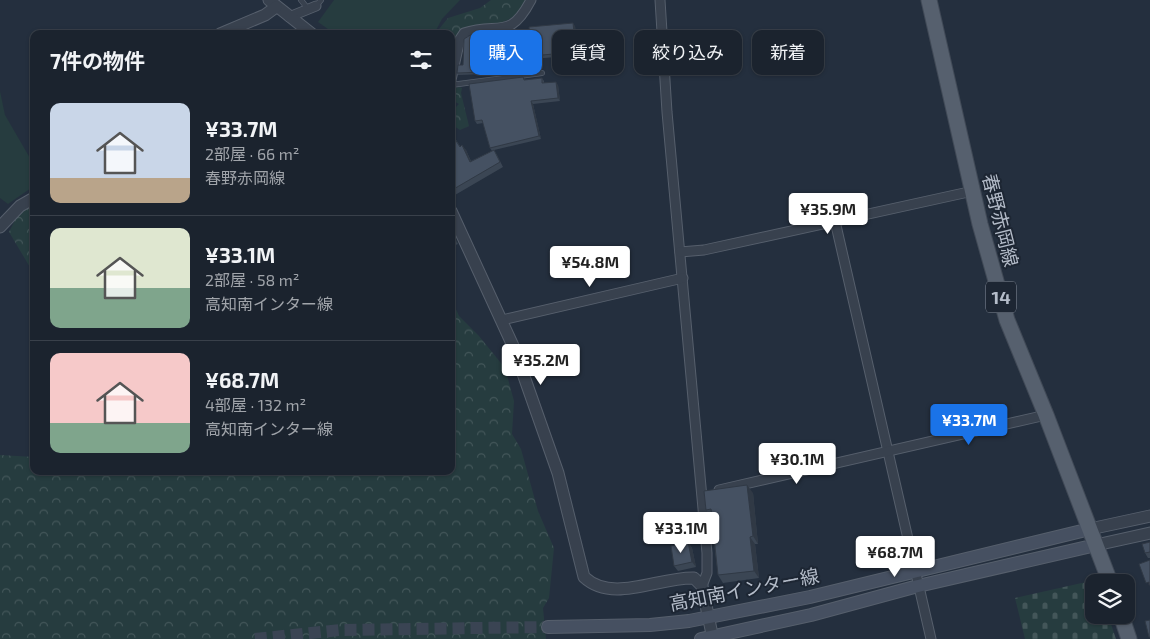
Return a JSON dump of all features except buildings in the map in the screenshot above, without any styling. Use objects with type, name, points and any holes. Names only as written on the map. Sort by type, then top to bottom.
[{"type":"main road","name":"春野赤岡線","points":[[930,0],[973,191],[1007,320],[1107,574]]},
{"type":"main road","name":"高知南インター線","points":[[548,626],[650,625],[708,618],[810,597],[1090,529]]},
{"type":"main road","name":"高知南インター線","points":[[709,638],[812,615],[918,586],[1096,545]]},
{"type":"main road","points":[[1124,624],[1129,639]]},
{"type":"street","points":[[455,62],[460,39],[464,33],[505,28],[513,25],[531,0]]},
{"type":"street","points":[[660,0],[666,112],[683,278],[707,553],[707,573],[702,586],[708,618],[709,638]]},
{"type":"street","points":[[229,30],[265,15],[273,4],[307,30]]},
{"type":"street","points":[[289,17],[315,5]]},
{"type":"street","points":[[680,252],[704,250],[973,191]]},
{"type":"street","points":[[0,227],[15,210],[30,201]]},
{"type":"street","points":[[455,220],[502,320],[558,473],[584,577],[603,589],[620,589],[680,578],[694,578],[702,586]]},
{"type":"street","points":[[835,221],[931,639]]},
{"type":"street","points":[[502,320],[683,278]]},
{"type":"street","points":[[701,493],[887,453],[1046,415]]},
{"type":"street","points":[[1090,529],[1150,516]]},
{"type":"street","points":[[1096,545],[1150,533]]},
{"type":"lane","points":[[301,0],[315,5]]},
{"type":"lane","points":[[455,84],[527,75]]},
{"type":"green space","points":[[334,0],[460,0],[442,19],[436,30],[329,30],[318,22]]},
{"type":"green space","points":[[491,0],[527,0],[522,9],[508,20],[492,25],[464,28],[455,40],[455,30],[438,30],[448,18],[480,8]]},
{"type":"green space","points":[[455,88],[462,88],[461,93],[469,126],[460,130],[455,127],[455,108],[459,104],[455,102],[457,95],[455,95]]},
{"type":"green space","points":[[0,91],[5,115],[30,158],[30,189],[8,204],[0,198]]},
{"type":"green space","points":[[30,207],[30,267],[9,232],[18,214]]},
{"type":"green space","points":[[455,307],[459,316],[479,336],[505,368],[514,401],[512,434],[521,449],[538,511],[554,548],[549,598],[543,608],[546,639],[0,639],[0,455],[30,457],[30,475],[455,475]]},
{"type":"green space","points":[[1085,582],[1085,624],[1111,624],[1116,639],[1025,639],[1015,598]]},
{"type":"tunnel","points":[[255,639],[340,630],[548,627]]}]
